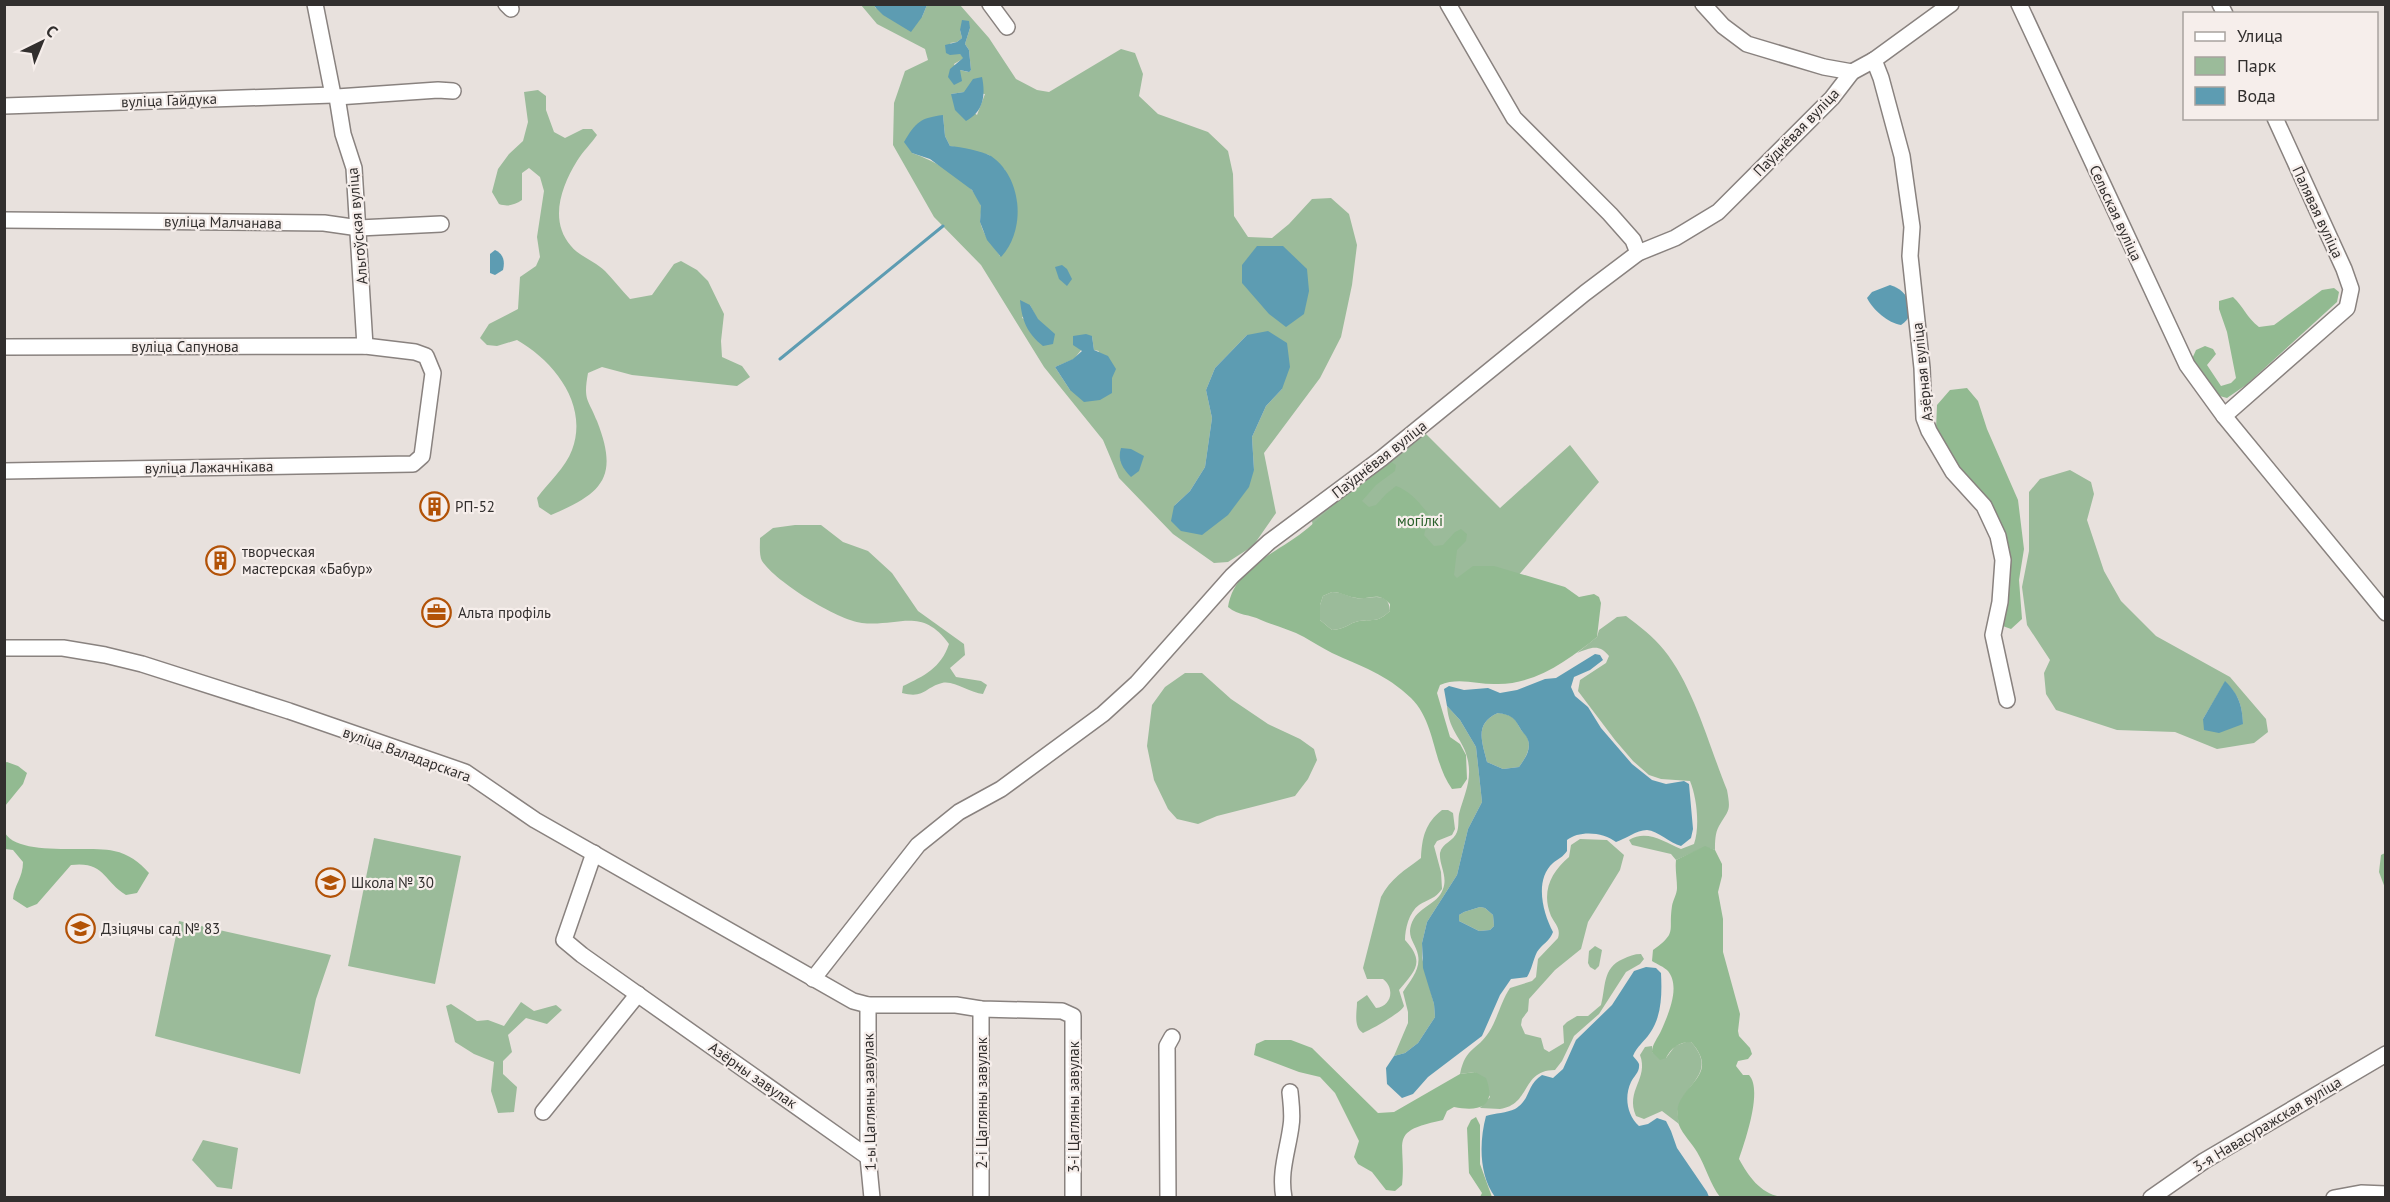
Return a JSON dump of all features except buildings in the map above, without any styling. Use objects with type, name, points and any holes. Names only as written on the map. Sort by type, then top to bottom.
[{"type":"street","name":"Альгоўская вуліца","points":[[315,4],[343,134],[354,168],[365,346]]},
{"type":"street","points":[[990,4],[1007,27]]},
{"type":"street","points":[[1448,4],[1514,118],[1610,214],[1633,240],[1638,253]]},
{"type":"street","points":[[1703,4],[1723,26],[1747,44],[1824,67],[1852,72]]},
{"type":"street","name":"Паўднёвая вуліца","points":[[813,979],[918,845],[959,812],[1001,789],[1103,714],[1137,682],[1232,576],[1269,542],[1382,459],[1585,293],[1638,253],[1675,238],[1718,212],[1832,98],[1852,72],[1874,60],[1951,4]]},
{"type":"street","name":"Сельская вуліца","points":[[2019,4],[2187,365],[2224,416],[2385,613]]},
{"type":"street","name":"Азёрная вуліца","points":[[1874,60],[1902,156],[1912,227],[1910,256],[1922,368],[1924,418],[1953,472],[1984,506],[1998,536],[2002,552],[2000,602],[1993,635],[2007,700]]},
{"type":"street","name":"вуліца Гайдука","points":[[4,106],[453,91]]},
{"type":"street","name":"Палявая вуліца","points":[[2224,416],[2347,308],[2351,289],[2276,120]]},
{"type":"street","name":"вуліца Малчанава","points":[[4,220],[324,223],[359,228],[441,224]]},
{"type":"street","name":"вуліца Сапунова","points":[[4,347],[365,346],[415,352],[426,356],[433,372],[422,456],[413,464]]},
{"type":"street","name":"вуліца Лажачнікава","points":[[4,471],[413,464]]},
{"type":"street","name":"вуліца Валадарскага","points":[[4,648],[63,648],[142,664],[289,711],[465,772],[535,820],[813,979],[853,1001],[868,1005]]},
{"type":"street","name":"Азёрны завулак","points":[[594,853],[564,940],[868,1157]]},
{"type":"street","points":[[543,1112],[638,994]]},
{"type":"street","points":[[868,1005],[956,1005],[981,1009]]},
{"type":"street","name":"1-ы Цагляны завулак","points":[[868,1005],[868,1157],[872,1197]]},
{"type":"street","name":"3-і Цагляны завулак","points":[[981,1009],[1062,1011],[1072,1016],[1073,1197]]},
{"type":"street","name":"2-і Цагляны завулак","points":[[981,1009],[981,1197]]},
{"type":"street","points":[[1168,1197],[1167,1046],[1172,1037]]},
{"type":"street","name":"3-я Навасуражская вуліца","points":[[2151,1197],[2204,1161],[2385,1054]]},
{"type":"street","points":[[1284,1197],[1281,1186],[1283,1162],[1292,1124],[1290,1092]]},
{"type":"street","points":[[2334,1197],[2361,1193],[2385,1194]]},
{"type":"green space","points":[[861,5],[875,5],[875,8],[922,17],[927,5],[960,5],[989,38],[1016,79],[1037,90],[1049,92],[1121,49],[1135,53],[1143,74],[1139,96],[1158,114],[1208,132],[1228,151],[1233,174],[1234,216],[1248,237],[1272,238],[1289,224],[1312,199],[1331,198],[1349,214],[1357,245],[1352,285],[1341,337],[1320,378],[1264,453],[1276,513],[1253,546],[1228,562],[1214,563],[1173,534],[1119,478],[1103,440],[1044,367],[981,265],[934,217],[893,145],[894,103],[905,71],[928,60],[925,49],[877,24]],"holes":[[[970,28],[965,44],[969,50],[971,70],[968,72],[960,70],[959,74],[954,64],[964,58],[950,43],[962,38],[960,30]],[[964,92],[985,94],[977,115],[951,94]],[[943,115],[945,136],[950,146],[989,155],[1005,170],[1000,256],[983,230],[980,220],[981,206],[971,189],[952,173],[912,153]],[[1030,305],[1037,319],[1046,327],[1022,318]],[[1247,335],[1282,389],[1266,406],[1252,437],[1254,470],[1174,506],[1190,491],[1205,467],[1212,418],[1206,390],[1215,368]],[[1092,336],[1094,350],[1099,351],[1070,390],[1055,367],[1074,359]]]},
{"type":"green space","points":[[538,90],[546,96],[546,110],[554,132],[565,138],[583,129],[592,129],[597,135],[577,161],[562,193],[560,226],[571,246],[605,271],[630,299],[652,295],[674,264],[681,261],[697,270],[708,281],[724,314],[722,357],[742,366],[750,377],[737,386],[632,375],[602,367],[588,373],[586,394],[603,440],[606,470],[602,481],[583,499],[551,515],[539,507],[537,498],[561,469],[572,450],[576,433],[576,417],[572,401],[555,372],[531,349],[517,340],[497,346],[487,345],[480,338],[489,324],[518,309],[520,277],[536,266],[540,257],[537,237],[544,191],[540,177],[529,168],[522,173],[522,200],[514,204],[499,204],[492,192],[498,169],[523,141],[528,122],[524,92]]},
{"type":"green space","points":[[2334,288],[2339,292],[2337,302],[2246,385],[2227,398],[2212,394],[2192,359],[2196,350],[2205,346],[2213,349],[2216,354],[2207,365],[2221,386],[2231,383],[2236,378],[2219,301],[2233,297],[2259,327],[2274,325],[2322,290]]},
{"type":"green space","points":[[1967,388],[1978,401],[1987,429],[2018,500],[2024,549],[2019,580],[2022,619],[2011,629],[2000,625],[2005,547],[1936,429],[1937,405],[1950,390]]},
{"type":"green space","name":"могілкі","points":[[1425,433],[1500,508],[1570,445],[1599,482],[1504,592],[1316,546],[1312,521]]},
{"type":"green space","points":[[1388,460],[1396,465],[1395,471],[1376,485],[1362,501],[1369,507],[1376,505],[1396,486],[1410,494],[1429,515],[1424,535],[1434,546],[1443,545],[1461,529],[1467,534],[1466,541],[1457,550],[1454,575],[1457,578],[1473,566],[1494,566],[1565,587],[1579,597],[1594,594],[1599,597],[1601,603],[1597,637],[1550,670],[1523,681],[1487,684],[1453,681],[1440,685],[1437,693],[1450,737],[1460,744],[1466,755],[1467,779],[1461,788],[1452,789],[1441,766],[1425,719],[1419,708],[1402,690],[1373,672],[1299,635],[1228,607],[1239,580],[1249,570],[1308,528],[1377,465]],"holes":[[[1335,592],[1357,598],[1382,598],[1390,604],[1390,611],[1378,619],[1359,621],[1332,630],[1320,620],[1320,605],[1323,596]]]},
{"type":"green space","points":[[2070,470],[2091,482],[2094,494],[2087,520],[2104,571],[2121,601],[2156,636],[2230,677],[2266,719],[2268,732],[2254,743],[2217,749],[2175,732],[2117,730],[2056,710],[2046,694],[2044,673],[2050,660],[2027,625],[2022,587],[2029,551],[2029,492],[2040,479]],"holes":[[[2225,682],[2234,691],[2239,701],[2243,724],[2203,719]]]},
{"type":"green space","points":[[821,525],[843,542],[868,551],[892,573],[918,611],[964,644],[965,655],[950,668],[956,677],[981,681],[987,685],[983,694],[947,683],[936,685],[916,695],[902,693],[903,686],[925,675],[936,665],[949,644],[939,632],[919,622],[862,623],[838,615],[808,599],[780,579],[762,561],[760,538],[773,528]]},
{"type":"green space","points":[[1332,592],[1356,598],[1382,598],[1389,604],[1390,611],[1378,619],[1359,621],[1332,630],[1320,620],[1320,605],[1323,596]]},
{"type":"green space","points":[[1626,616],[1651,636],[1675,665],[1700,717],[1727,790],[1729,803],[1727,813],[1717,832],[1715,850],[1705,847],[1676,860],[1671,854],[1632,845],[1629,840],[1649,836],[1681,849],[1694,844],[1697,821],[1696,804],[1690,781],[1661,779],[1649,775],[1615,740],[1578,691],[1580,680],[1606,663],[1609,656],[1598,648],[1590,648],[1577,653],[1597,637],[1599,630],[1617,617]]},
{"type":"green space","points":[[1185,673],[1202,673],[1231,699],[1268,724],[1300,739],[1314,749],[1317,760],[1308,779],[1295,796],[1217,816],[1198,824],[1177,819],[1168,809],[1154,780],[1147,746],[1152,705],[1165,687]]},
{"type":"green space","points":[[1447,706],[1460,720],[1476,747],[1482,802],[1468,829],[1457,875],[1427,922],[1422,943],[1422,958],[1434,1004],[1435,1017],[1418,1043],[1405,1053],[1394,1056],[1408,1023],[1403,992],[1414,975],[1419,960],[1410,934],[1411,925],[1418,914],[1440,895],[1443,889],[1440,853],[1457,832],[1459,814],[1468,782],[1469,768],[1466,753],[1453,729]]},
{"type":"green space","points":[[1498,713],[1509,715],[1514,719],[1528,739],[1528,752],[1519,767],[1503,769],[1487,762],[1482,740],[1483,728],[1490,717]]},
{"type":"green space","points":[[7,762],[27,773],[23,784],[5,806],[4,763]]},
{"type":"green space","points":[[1442,810],[1453,813],[1455,829],[1452,835],[1437,841],[1434,846],[1441,872],[1442,889],[1416,908],[1407,926],[1405,940],[1415,954],[1416,966],[1399,990],[1404,1006],[1392,1017],[1363,1033],[1357,1023],[1357,1002],[1367,995],[1376,1008],[1386,1004],[1390,996],[1387,983],[1383,979],[1367,979],[1363,968],[1381,897],[1393,880],[1421,858],[1422,844],[1428,826]]},
{"type":"green space","points":[[5,833],[24,845],[39,848],[103,849],[119,852],[133,859],[149,873],[137,893],[126,895],[97,869],[91,866],[71,865],[37,904],[27,908],[13,899],[22,873],[23,862],[13,850],[5,849]]},
{"type":"green space","points":[[374,838],[461,856],[435,984],[348,966]]},
{"type":"green space","points":[[1580,839],[1607,840],[1624,855],[1620,870],[1588,922],[1581,949],[1555,970],[1529,999],[1528,1011],[1521,1025],[1525,1034],[1541,1038],[1544,1049],[1549,1052],[1564,1043],[1563,1026],[1577,1016],[1588,1016],[1601,1005],[1611,967],[1634,955],[1641,954],[1644,959],[1626,972],[1599,1014],[1574,1036],[1555,1070],[1536,1076],[1517,1101],[1510,1106],[1500,1109],[1480,1108],[1490,1097],[1475,1072],[1460,1074],[1462,1065],[1469,1053],[1489,1032],[1510,988],[1532,981],[1536,977],[1538,959],[1558,938],[1558,929],[1548,907],[1548,891],[1557,869],[1569,857],[1571,845]]},
{"type":"green space","points":[[1705,846],[1715,850],[1722,864],[1718,892],[1723,919],[1723,952],[1740,1014],[1739,1036],[1750,1048],[1752,1054],[1748,1059],[1738,1061],[1736,1066],[1743,1075],[1749,1075],[1753,1082],[1754,1092],[1752,1116],[1739,1159],[1761,1188],[1781,1197],[1720,1197],[1678,1121],[1678,1106],[1701,1070],[1702,1062],[1699,1053],[1691,1042],[1676,1046],[1666,1058],[1660,1060],[1652,1052],[1667,1017],[1673,993],[1672,978],[1668,971],[1652,961],[1653,950],[1666,939],[1670,931],[1672,906],[1677,890],[1676,860]]},
{"type":"green space","points":[[2385,853],[2385,888],[2379,872],[2381,855]]},
{"type":"green space","points":[[1480,907],[1493,915],[1494,926],[1490,930],[1479,931],[1459,921],[1459,915]]},
{"type":"green space","points":[[179,921],[331,955],[316,999],[300,1074],[155,1036]]},
{"type":"green space","points":[[1595,946],[1602,950],[1599,966],[1595,970],[1588,963],[1589,951]]},
{"type":"green space","points":[[521,1002],[534,1011],[556,1005],[562,1010],[547,1024],[526,1018],[508,1035],[512,1052],[503,1061],[503,1074],[517,1087],[514,1112],[498,1113],[491,1091],[494,1062],[474,1054],[455,1042],[446,1006],[451,1004],[477,1021],[488,1020],[504,1026]]},
{"type":"green space","points":[[1265,1040],[1291,1040],[1312,1048],[1378,1113],[1394,1112],[1460,1074],[1475,1072],[1486,1078],[1489,1095],[1487,1101],[1478,1108],[1454,1107],[1447,1111],[1443,1120],[1425,1124],[1406,1134],[1402,1148],[1402,1185],[1395,1191],[1386,1190],[1372,1172],[1358,1164],[1354,1157],[1359,1141],[1335,1093],[1320,1077],[1299,1072],[1254,1055],[1256,1044]]},
{"type":"green space","points":[[1691,1042],[1698,1052],[1701,1068],[1699,1075],[1679,1105],[1679,1124],[1662,1111],[1644,1119],[1636,1116],[1633,1099],[1642,1071],[1640,1055],[1645,1047],[1652,1046],[1652,1052],[1666,1058],[1675,1046]]},
{"type":"green space","points":[[1476,1117],[1480,1125],[1480,1164],[1492,1197],[1480,1197],[1482,1193],[1469,1173],[1467,1128],[1471,1120]]},
{"type":"green space","points":[[203,1140],[238,1148],[232,1189],[217,1187],[192,1160]]},
{"type":"water","points":[[875,4],[927,5],[922,17],[911,32],[883,15]]},
{"type":"water","points":[[962,20],[969,21],[970,28],[965,44],[969,50],[971,70],[969,72],[960,70],[962,81],[954,85],[948,77],[950,69],[963,58],[960,54],[946,53],[945,45],[962,38],[960,30]]},
{"type":"water","points":[[982,77],[984,91],[982,103],[976,113],[966,121],[955,110],[951,94],[964,92],[973,79]]},
{"type":"water","points":[[943,115],[945,136],[950,146],[991,156],[1010,177],[1015,191],[1017,219],[1009,246],[1001,257],[987,240],[980,222],[981,206],[972,190],[930,159],[912,153],[904,142],[919,122]]},
{"type":"water","points":[[1257,246],[1283,246],[1307,269],[1309,291],[1304,314],[1286,327],[1269,314],[1242,283],[1242,265]]},
{"type":"water","points":[[495,250],[502,256],[504,264],[503,270],[495,275],[490,273],[490,254]]},
{"type":"water","points":[[1062,265],[1072,279],[1067,286],[1059,279],[1055,267]]},
{"type":"water","points":[[1890,285],[1902,292],[1909,303],[1910,315],[1901,325],[1881,315],[1867,298],[1872,292]]},
{"type":"water","points":[[1020,300],[1030,305],[1038,319],[1055,334],[1053,344],[1043,346],[1029,331],[1022,314]]},
{"type":"water","points":[[1268,331],[1287,343],[1290,367],[1282,389],[1266,406],[1252,437],[1254,470],[1249,487],[1228,515],[1202,535],[1181,531],[1171,521],[1174,506],[1190,491],[1205,467],[1212,418],[1206,390],[1215,368],[1247,335]]},
{"type":"water","points":[[1086,334],[1092,336],[1094,350],[1108,356],[1116,369],[1112,378],[1112,393],[1100,400],[1084,402],[1070,390],[1055,367],[1073,359],[1082,351],[1073,345],[1073,336]]},
{"type":"water","points":[[1121,448],[1131,449],[1144,456],[1139,471],[1131,477],[1122,464]]},
{"type":"water","points":[[1595,654],[1600,655],[1603,660],[1590,670],[1574,677],[1571,687],[1575,696],[1588,707],[1601,728],[1632,764],[1652,780],[1666,784],[1684,781],[1689,784],[1693,829],[1691,838],[1681,846],[1647,830],[1639,831],[1616,842],[1598,834],[1578,835],[1567,840],[1567,851],[1547,870],[1542,887],[1546,916],[1553,932],[1537,952],[1527,977],[1511,979],[1500,995],[1482,1036],[1428,1077],[1413,1094],[1402,1098],[1387,1084],[1386,1068],[1394,1056],[1405,1053],[1418,1043],[1435,1017],[1434,1004],[1423,968],[1422,943],[1427,922],[1457,875],[1468,829],[1482,802],[1476,747],[1460,720],[1447,706],[1444,689],[1449,686],[1464,690],[1488,688],[1500,693],[1517,690],[1545,679],[1556,678]],"holes":[[[1498,713],[1514,719],[1528,740],[1528,752],[1519,767],[1503,769],[1487,762],[1482,740],[1483,728],[1485,722]],[[1480,907],[1493,915],[1494,926],[1490,930],[1479,931],[1459,921],[1459,915]]]},
{"type":"water","points":[[2225,681],[2239,701],[2243,724],[2219,733],[2204,730],[2203,719]]},
{"type":"water","points":[[1646,967],[1656,968],[1661,973],[1660,1004],[1654,1026],[1633,1056],[1639,1063],[1639,1067],[1629,1088],[1627,1100],[1629,1111],[1639,1126],[1648,1124],[1657,1118],[1666,1121],[1677,1148],[1709,1197],[1495,1197],[1483,1169],[1482,1137],[1486,1116],[1515,1109],[1524,1101],[1537,1079],[1542,1075],[1553,1078],[1563,1069],[1576,1040],[1612,1005],[1634,971]]},
{"type":"waterway","points":[[780,359],[943,226]]},
{"type":"place","name":"РП-52","points":[[434,506]]},
{"type":"place","name":"творческая мастерская «Бабур»","points":[[221,560]]},
{"type":"place","name":"Альта профіль","points":[[437,612]]},
{"type":"place","name":"Школа № 30","points":[[330,882]]},
{"type":"place","name":"Дзіцячы сад № 83","points":[[80,928]]}]
